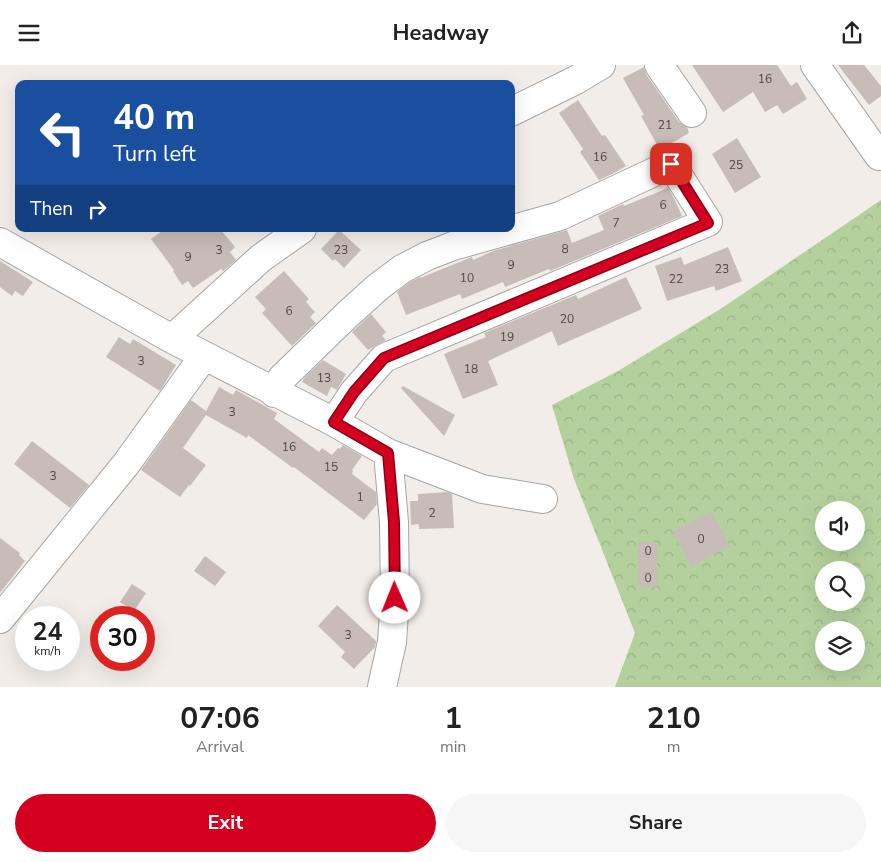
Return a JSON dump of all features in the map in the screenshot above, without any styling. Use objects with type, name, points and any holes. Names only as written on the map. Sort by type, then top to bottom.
[{"type":"street","points":[[515,110],[576,80],[601,65]]},
{"type":"street","points":[[659,65],[692,113]]},
{"type":"street","points":[[815,65],[879,156]]},
{"type":"street","points":[[334,422],[354,392],[384,358],[708,223],[671,164],[560,216],[515,229]]},
{"type":"street","points":[[172,339],[261,258],[298,232]]},
{"type":"street","points":[[274,393],[282,378],[378,287],[402,269],[453,246],[503,232]]},
{"type":"street","points":[[0,242],[172,339],[274,393],[334,422],[388,453],[482,489],[543,499]]},
{"type":"street","points":[[0,619],[126,464],[204,356]]},
{"type":"street","points":[[382,687],[392,642],[395,598],[394,522],[388,453]]},
{"type":"green space","points":[[881,200],[881,687],[615,687],[635,633],[574,479],[552,405],[618,371],[722,308]]},
{"type":"building","points":[[692,65],[777,65],[791,86],[797,82],[807,99],[783,114],[777,105],[765,112],[753,92],[723,112]]},
{"type":"building","points":[[838,65],[864,65],[881,86],[881,96],[869,105]]},
{"type":"building","points":[[644,67],[646,74],[679,122],[687,127],[689,133],[660,150],[641,116],[644,115],[623,78]]},
{"type":"building","points":[[578,100],[602,136],[605,135],[626,166],[599,180],[580,152],[583,149],[559,113]]},
{"type":"building","points":[[737,138],[761,177],[735,193],[712,154]]},
{"type":"building","points":[[668,188],[682,216],[550,271],[549,269],[505,287],[503,282],[462,299],[460,294],[406,315],[397,292],[420,277],[472,257],[473,260],[493,251],[567,230],[572,243],[604,230],[598,216],[623,204],[624,206]]},
{"type":"building","points":[[161,232],[222,232],[235,247],[230,252],[236,260],[223,271],[221,269],[193,288],[188,281],[182,285],[174,270],[151,239]]},
{"type":"building","points":[[337,232],[341,232],[361,250],[344,268],[335,259],[333,261],[321,249]]},
{"type":"building","points":[[728,247],[742,281],[716,291],[714,286],[667,301],[655,266],[681,257],[684,265]]},
{"type":"building","points":[[0,261],[33,282],[23,296],[15,291],[12,296],[0,287]]},
{"type":"building","points":[[284,271],[309,299],[306,302],[315,312],[310,317],[316,323],[292,346],[262,313],[266,309],[255,297]]},
{"type":"building","points":[[626,277],[642,309],[558,346],[552,331],[488,361],[498,385],[463,399],[444,354],[486,337],[484,333],[576,295],[578,299]]},
{"type":"building","points":[[371,314],[386,332],[382,336],[386,340],[368,350],[352,332]]},
{"type":"building","points":[[119,337],[130,344],[133,339],[176,365],[160,391],[106,357]]},
{"type":"building","points":[[323,360],[346,374],[337,390],[331,387],[327,396],[302,382]]},
{"type":"building","points":[[403,386],[455,415],[444,436],[401,388]]},
{"type":"building","points":[[219,387],[233,395],[236,390],[277,413],[274,419],[319,452],[322,448],[332,455],[343,445],[362,456],[352,470],[352,474],[376,492],[377,504],[364,520],[248,435],[247,438],[206,415],[183,448],[206,465],[180,497],[141,470],[191,400],[206,411]]},
{"type":"building","points":[[32,441],[89,485],[70,508],[14,464]]},
{"type":"building","points":[[447,492],[452,494],[454,528],[419,529],[419,524],[411,525],[410,501],[418,501],[418,494]]},
{"type":"building","points":[[711,511],[730,546],[691,566],[672,532]]},
{"type":"building","points":[[0,538],[20,553],[19,555],[25,561],[0,593]]},
{"type":"building","points":[[638,542],[657,542],[657,587],[639,587]]},
{"type":"building","points":[[205,556],[226,572],[215,586],[194,571]]},
{"type":"building","points":[[132,584],[146,593],[137,606],[126,606],[120,602]]},
{"type":"building","points":[[337,605],[376,641],[375,647],[354,669],[341,657],[345,652],[318,626]]},
{"type":"route","points":[[395,598],[394,522],[388,453],[334,422],[354,392],[384,358],[708,223],[671,164]]}]
